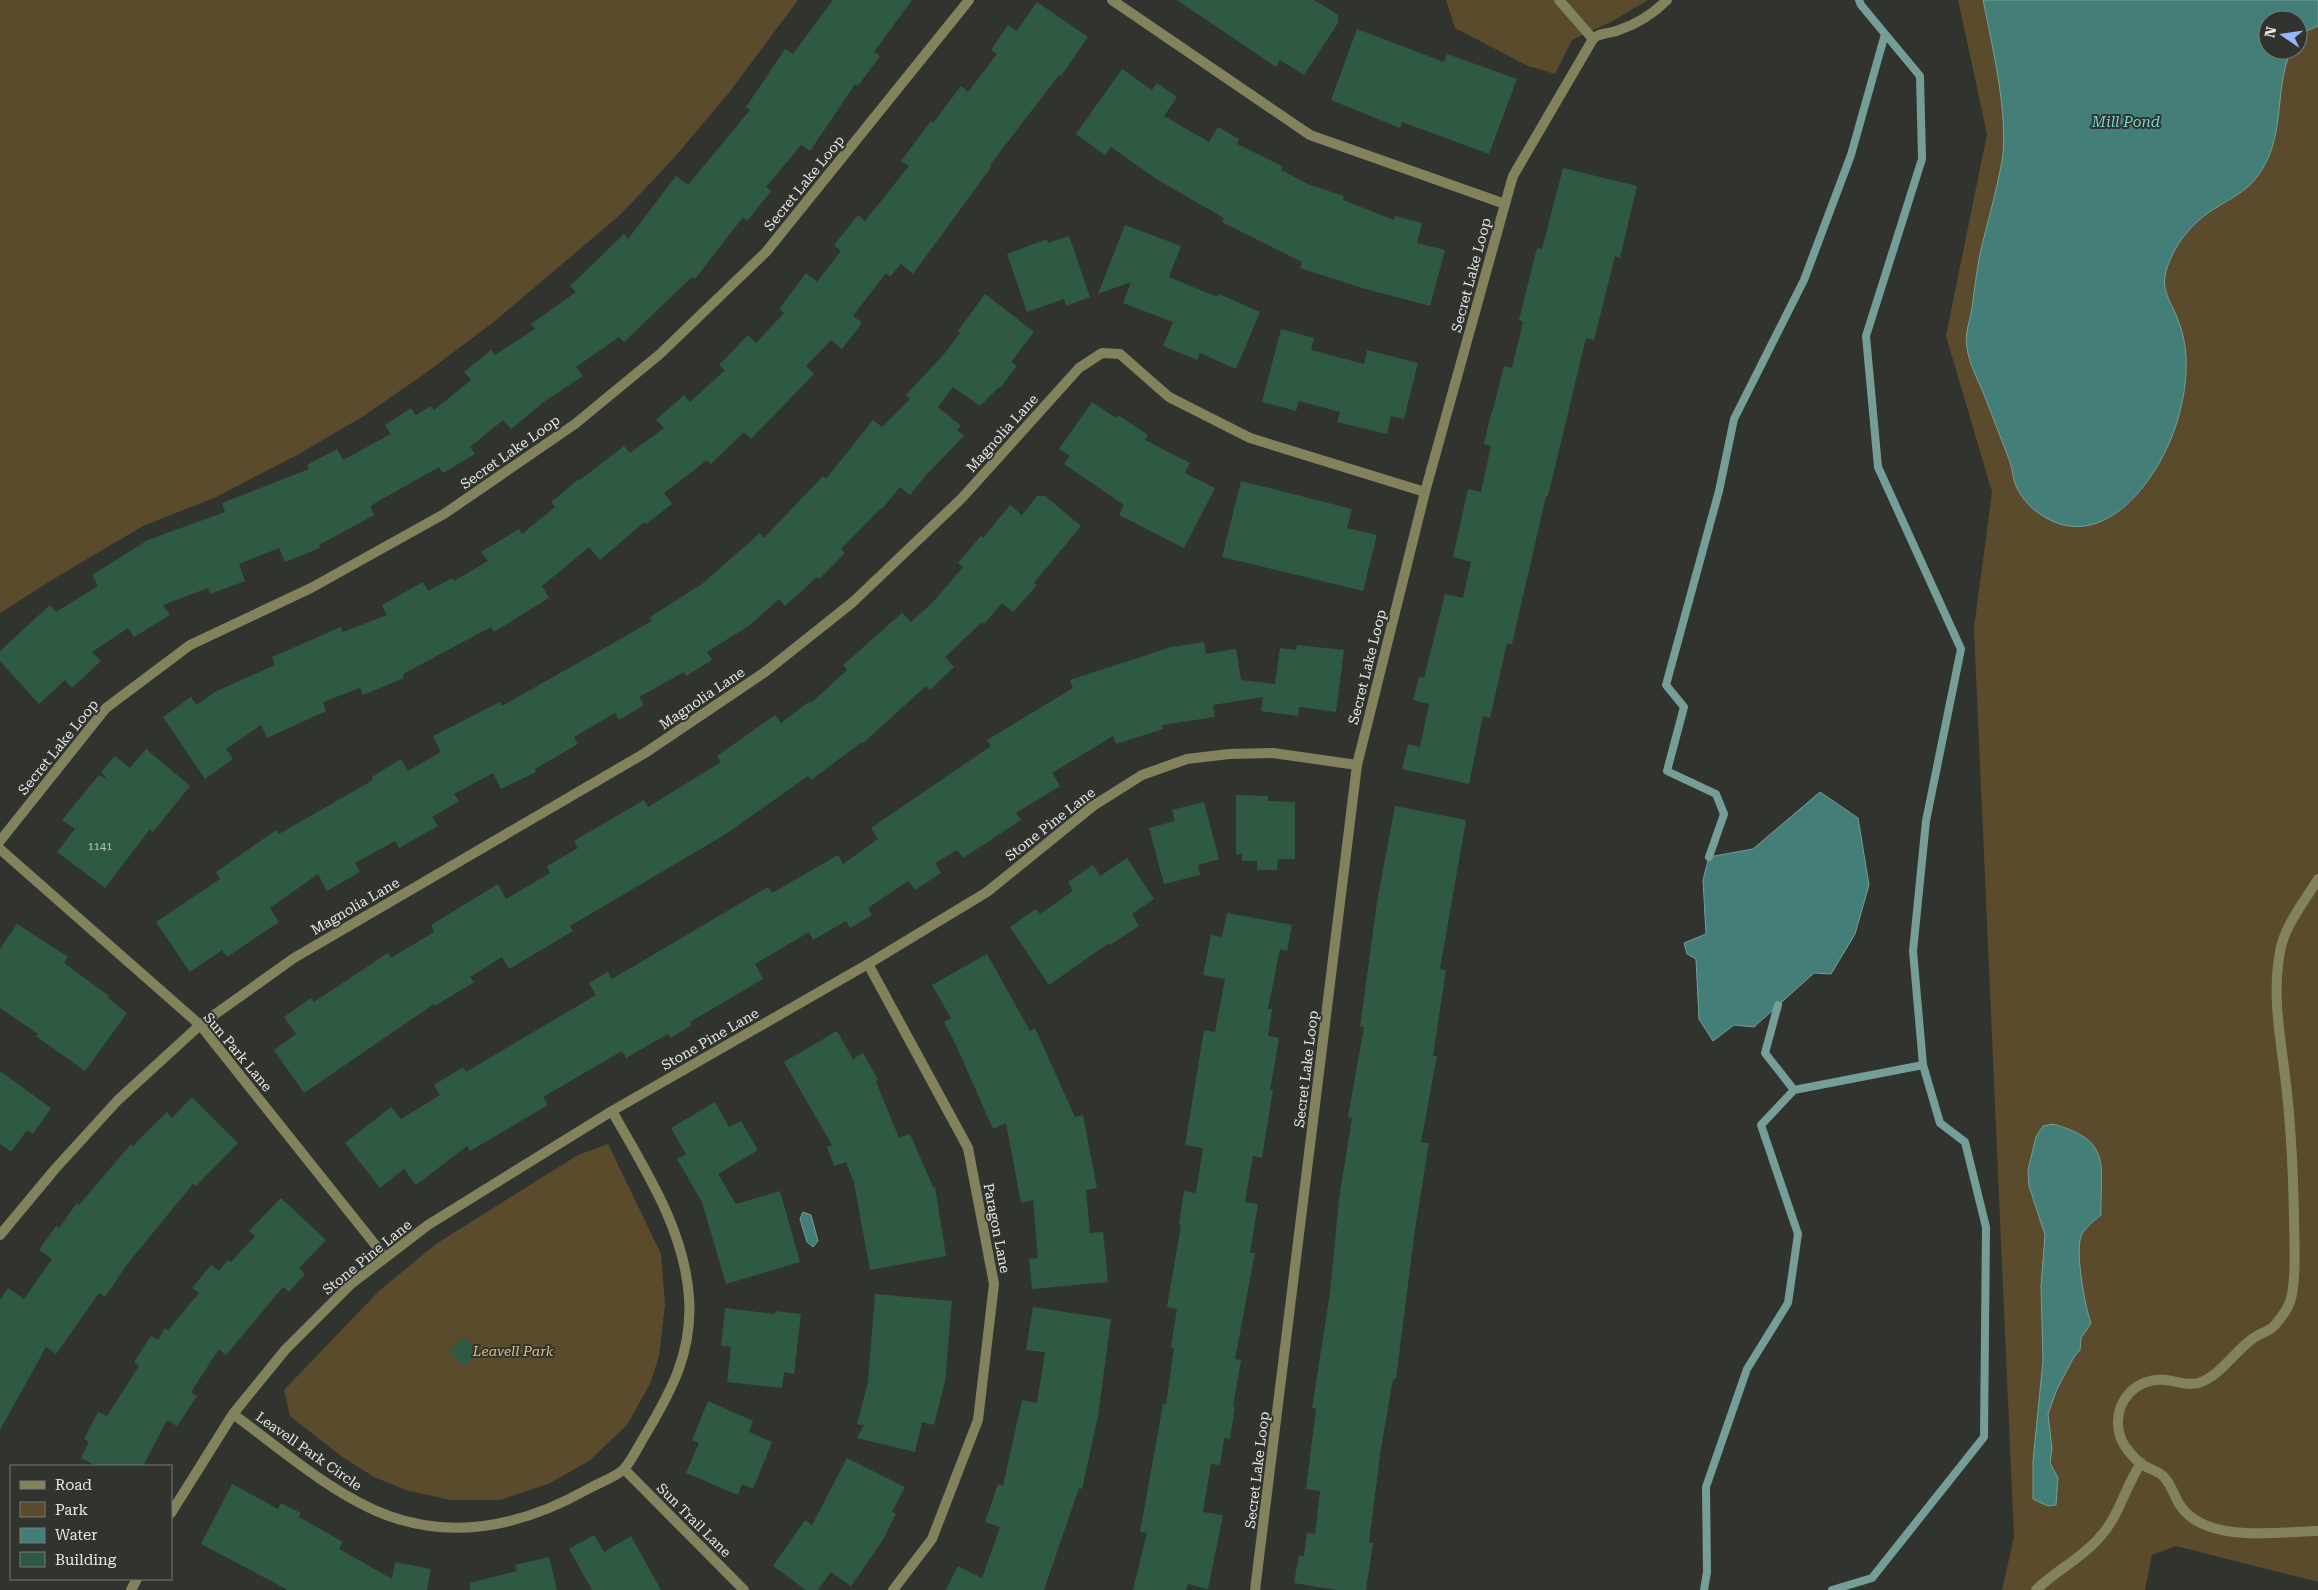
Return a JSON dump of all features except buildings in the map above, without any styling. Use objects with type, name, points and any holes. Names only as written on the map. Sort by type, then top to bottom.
[{"type":"street","name":"Secret Lake Loop","points":[[0,841],[106,708],[190,645],[311,588],[444,514],[575,424],[660,354],[766,252],[969,0]]},
{"type":"street","name":"Secret Lake Loop","points":[[1112,0],[1310,135],[1505,204],[1425,492],[1357,765],[1255,1590]]},
{"type":"street","points":[[1559,0],[1593,39]]},
{"type":"street","points":[[1505,204],[1513,176],[1593,39],[1596,36],[1617,31],[1631,25],[1649,15],[1667,0]]},
{"type":"street","name":"Magnolia Lane","points":[[0,1235],[55,1169],[118,1100],[200,1025],[294,958],[645,753],[765,672],[853,602],[962,498],[1078,368],[1102,353],[1120,354],[1169,398],[1250,438],[1425,492]]},
{"type":"street","name":"Stone Pine Lane","points":[[172,1511],[234,1414],[285,1350],[351,1284],[385,1257],[428,1225],[612,1111],[868,964],[987,892],[1093,806],[1142,775],[1187,759],[1229,754],[1273,753],[1357,765]]},
{"type":"street","name":"Sun Park Lane","points":[[0,849],[200,1025],[385,1257]]},
{"type":"street","points":[[2318,879],[2298,912],[2280,952],[2276,1000],[2279,1040],[2285,1076],[2293,1188],[2294,1248],[2290,1302],[2273,1328],[2256,1336],[2240,1348],[2230,1361],[2197,1384],[2164,1380],[2150,1381],[2135,1387],[2125,1397],[2117,1414],[2119,1434],[2125,1447],[2141,1463],[2163,1475],[2182,1509],[2197,1520],[2226,1532],[2258,1534],[2318,1531]]},
{"type":"street","name":"Paragon Lane","points":[[868,964],[968,1148],[994,1284],[978,1420],[932,1539],[893,1590]]},
{"type":"street","name":"Leavell Park Circle","points":[[234,1414],[319,1477],[358,1502],[390,1516],[431,1526],[474,1528],[518,1521],[559,1506],[624,1469],[670,1394],[686,1348],[689,1299],[684,1260],[666,1209],[612,1111]]},
{"type":"street","points":[[2036,1590],[2099,1539],[2114,1518],[2130,1481],[2141,1463]]},
{"type":"street","name":"Sun Trail Lane","points":[[624,1469],[744,1590]]},
{"type":"green space","points":[[0,0],[798,0],[728,94],[673,159],[621,214],[495,321],[423,375],[362,417],[299,454],[216,497],[143,526],[0,613]]},
{"type":"green space","points":[[1446,0],[1648,0],[1611,22],[1572,40],[1555,74],[1528,66],[1455,28]]},
{"type":"green space","points":[[1958,0],[2318,0],[2318,1582],[2176,1546],[2152,1555],[2145,1590],[2002,1590],[2014,1537],[1974,628],[1992,492],[1946,336],[1987,134]]},
{"type":"green space","name":"Leavell Park","points":[[608,1144],[661,1254],[665,1305],[659,1356],[650,1384],[627,1425],[589,1461],[548,1484],[500,1500],[451,1500],[409,1491],[374,1477],[341,1456],[290,1416],[284,1390],[379,1291],[436,1244],[578,1155]]},
{"type":"water","name":"Mill Pond","points":[[1983,0],[2318,0],[2318,26],[2308,30],[2308,10],[2258,10],[2258,60],[2288,60],[2282,82],[2276,131],[2266,162],[2252,183],[2195,224],[2182,239],[2171,257],[2164,282],[2168,299],[2176,314],[2182,332],[2186,358],[2185,384],[2177,422],[2156,468],[2141,490],[2123,508],[2102,521],[2080,526],[2056,523],[2032,508],[2021,495],[2016,487],[2010,462],[1968,354],[1967,333],[1979,261],[2000,172],[2004,143],[1995,59]]},
{"type":"water","points":[[1820,792],[1858,818],[1869,885],[1855,934],[1831,974],[1814,973],[1754,1027],[1734,1025],[1713,1041],[1699,1019],[1696,959],[1687,954],[1684,943],[1706,934],[1703,880],[1709,857],[1753,849]]},
{"type":"water","points":[[2053,1124],[2086,1138],[2094,1147],[2099,1157],[2102,1182],[2101,1215],[2082,1234],[2079,1251],[2081,1278],[2091,1323],[2081,1338],[2080,1350],[2074,1357],[2057,1389],[2048,1414],[2052,1449],[2050,1463],[2058,1478],[2056,1505],[2048,1506],[2033,1499],[2033,1461],[2043,1361],[2041,1286],[2045,1235],[2029,1186],[2028,1170],[2036,1137],[2043,1126]]},
{"type":"water","points":[[803,1212],[811,1215],[818,1241],[813,1247],[807,1242],[800,1219]]},
{"type":"waterway","points":[[1704,1590],[1707,1572],[1706,1487],[1747,1369],[1788,1303],[1798,1234],[1761,1125],[1794,1090],[1923,1065],[1913,951],[1926,821],[1961,649],[1878,467],[1866,336],[1922,159],[1920,76],[1861,5],[1859,0]]},
{"type":"waterway","points":[[1709,857],[1724,814],[1716,794],[1667,771],[1684,707],[1666,685],[1719,491],[1734,419],[1804,280],[1851,155],[1885,34]]},
{"type":"waterway","points":[[1778,1005],[1765,1053],[1794,1090]]},
{"type":"waterway","points":[[1832,1590],[1872,1578],[1984,1437],[1986,1227],[1965,1142],[1940,1123],[1923,1065]]}]
